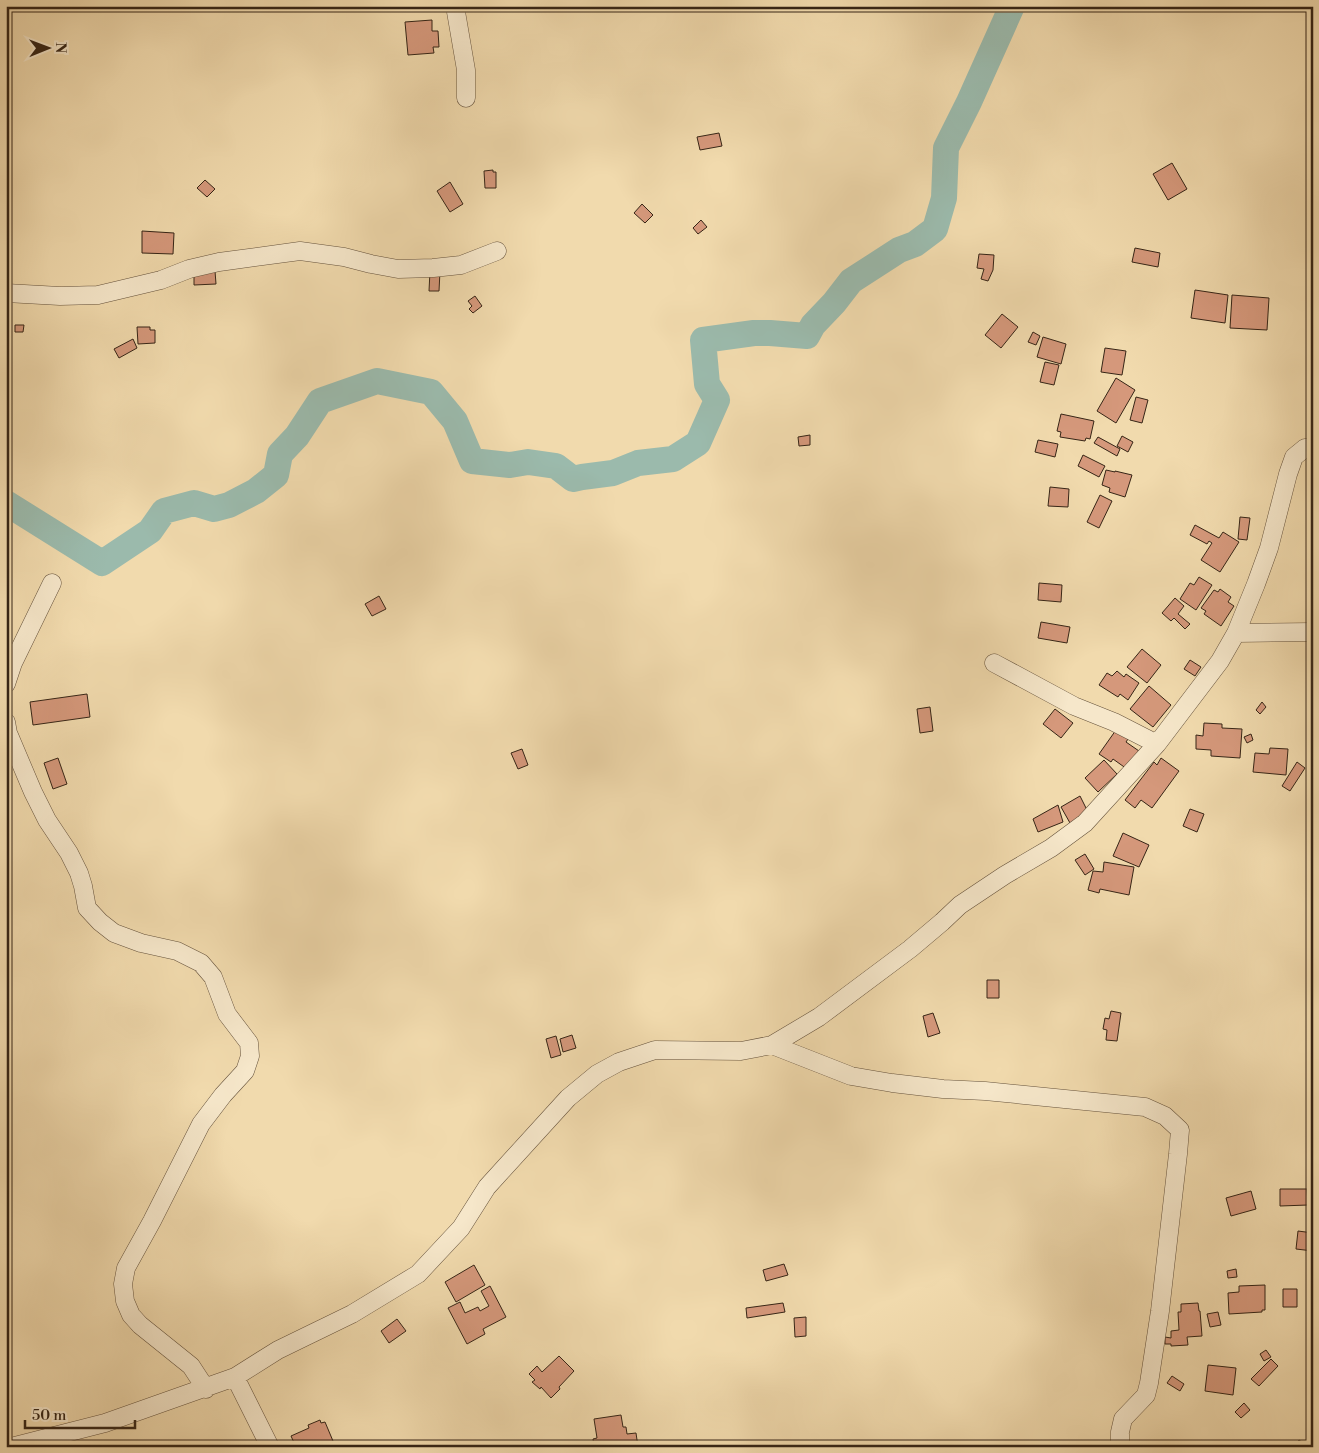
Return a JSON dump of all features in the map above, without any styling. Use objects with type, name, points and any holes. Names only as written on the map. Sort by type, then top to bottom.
[{"type":"street","points":[[455,6],[466,70],[466,98]]},
{"type":"street","points":[[6,293],[60,296],[98,295],[161,280],[189,269],[218,262],[300,251],[344,257],[398,269],[461,265],[497,251]]},
{"type":"street","points":[[11,1447],[105,1423],[206,1389],[235,1377],[278,1350],[352,1314],[418,1274],[461,1228],[487,1186],[568,1098],[597,1074],[619,1062],[655,1050],[741,1051],[772,1045],[820,1017],[910,949],[960,905],[1005,875],[1051,848],[1085,823],[1157,744],[1220,661],[1236,633],[1269,548],[1294,457],[1306,448],[1313,448]]},
{"type":"street","points":[[6,684],[13,662],[52,584]]},
{"type":"street","points":[[1236,633],[1313,632]]},
{"type":"street","points":[[994,663],[1074,706],[1114,722],[1157,744]]},
{"type":"street","points":[[6,722],[12,742],[33,792],[47,820],[70,853],[79,873],[86,908],[100,922],[114,932],[141,943],[177,952],[201,963],[213,977],[227,1014],[248,1043],[250,1056],[245,1072],[222,1095],[201,1124],[126,1268],[123,1284],[131,1315],[140,1325],[191,1366],[206,1389]]},
{"type":"street","points":[[772,1045],[851,1076],[892,1083],[1145,1107],[1165,1116],[1180,1130],[1160,1311],[1149,1383],[1146,1395],[1124,1419],[1120,1432],[1120,1447]]},
{"type":"street","points":[[235,1377],[270,1447]]},
{"type":"building","points":[[6,19],[10,19],[10,33],[6,33]]},
{"type":"building","points":[[432,20],[432,31],[438,31],[439,47],[433,47],[434,53],[408,55],[405,22]]},
{"type":"building","points":[[719,133],[722,146],[700,150],[697,137]]},
{"type":"building","points":[[1172,163],[1187,189],[1168,200],[1153,174]]},
{"type":"building","points":[[493,170],[493,172],[496,172],[496,188],[485,188],[484,171]]},
{"type":"building","points":[[205,180],[215,189],[207,197],[197,188]]},
{"type":"building","points":[[450,182],[463,204],[450,212],[437,191]]},
{"type":"building","points":[[642,204],[653,215],[645,223],[634,213]]},
{"type":"building","points":[[701,220],[707,227],[698,234],[693,228]]},
{"type":"building","points":[[142,231],[174,233],[173,254],[142,253]]},
{"type":"building","points":[[1135,248],[1160,253],[1158,267],[1132,262]]},
{"type":"building","points":[[979,254],[994,255],[993,270],[988,281],[981,279],[984,269],[977,268]]},
{"type":"building","points":[[215,271],[216,284],[194,285],[194,272]]},
{"type":"building","points":[[430,271],[440,271],[439,291],[429,291]]},
{"type":"building","points":[[1195,290],[1228,295],[1225,323],[1191,318]]},
{"type":"building","points":[[1232,295],[1269,298],[1267,330],[1230,328]]},
{"type":"building","points":[[475,296],[482,306],[473,313],[469,309],[472,306],[468,301]]},
{"type":"building","points":[[1002,314],[1018,327],[1001,348],[985,335]]},
{"type":"building","points":[[15,325],[24,325],[23,332],[15,332]]},
{"type":"building","points":[[137,327],[150,327],[150,330],[155,330],[155,343],[138,344]]},
{"type":"building","points":[[1033,332],[1040,336],[1036,345],[1028,342]]},
{"type":"building","points":[[1043,337],[1066,344],[1061,364],[1037,357]]},
{"type":"building","points":[[133,339],[137,348],[119,358],[114,349]]},
{"type":"building","points":[[1105,348],[1126,351],[1122,375],[1101,372]]},
{"type":"building","points":[[1045,362],[1059,365],[1054,385],[1040,382]]},
{"type":"building","points":[[1116,378],[1135,390],[1116,423],[1097,411]]},
{"type":"building","points":[[1136,397],[1148,400],[1142,423],[1130,420]]},
{"type":"building","points":[[1061,414],[1094,421],[1090,439],[1086,438],[1085,441],[1060,437],[1061,432],[1057,431]]},
{"type":"building","points":[[810,435],[810,445],[799,446],[798,437]]},
{"type":"building","points":[[1122,436],[1133,442],[1128,452],[1117,446]]},
{"type":"building","points":[[1098,437],[1120,449],[1117,456],[1094,443]]},
{"type":"building","points":[[1038,440],[1058,444],[1055,457],[1035,452]]},
{"type":"building","points":[[1083,455],[1105,466],[1099,477],[1078,466]]},
{"type":"building","points":[[1106,470],[1132,475],[1125,497],[1109,492],[1110,488],[1102,485]]},
{"type":"building","points":[[1050,487],[1069,489],[1068,507],[1048,506]]},
{"type":"building","points":[[1100,495],[1112,501],[1099,528],[1087,522]]},
{"type":"building","points":[[1240,517],[1250,518],[1247,540],[1238,539]]},
{"type":"building","points":[[1195,525],[1219,538],[1223,532],[1239,542],[1220,572],[1201,560],[1212,543],[1209,541],[1207,544],[1190,535]]},
{"type":"building","points":[[1199,577],[1212,585],[1196,610],[1180,599],[1190,583],[1194,585]]},
{"type":"building","points":[[1039,583],[1062,585],[1061,602],[1038,600]]},
{"type":"building","points":[[1220,589],[1231,597],[1228,602],[1234,606],[1221,626],[1204,614],[1206,611],[1201,608],[1214,590],[1218,592]]},
{"type":"building","points":[[379,596],[386,609],[372,616],[365,604]]},
{"type":"building","points":[[1175,598],[1184,606],[1178,614],[1190,624],[1185,629],[1174,618],[1171,621],[1162,613]]},
{"type":"building","points":[[1041,622],[1070,627],[1067,643],[1038,638]]},
{"type":"building","points":[[1142,649],[1161,665],[1147,683],[1127,667]]},
{"type":"building","points":[[1190,660],[1201,667],[1195,676],[1184,669]]},
{"type":"building","points":[[1117,671],[1124,677],[1126,674],[1139,683],[1128,700],[1120,694],[1118,697],[1099,685],[1107,673],[1112,676]]},
{"type":"building","points":[[1149,686],[1171,705],[1153,727],[1130,709]]},
{"type":"building","points":[[87,694],[90,717],[33,725],[30,702]]},
{"type":"building","points":[[1262,702],[1266,707],[1260,714],[1256,710]]},
{"type":"building","points":[[930,707],[933,731],[920,733],[917,709]]},
{"type":"building","points":[[1055,709],[1073,723],[1061,738],[1043,724]]},
{"type":"building","points":[[1204,723],[1222,724],[1222,728],[1242,729],[1240,758],[1211,756],[1211,750],[1196,749],[1196,735],[1203,736]]},
{"type":"building","points":[[1116,730],[1128,739],[1126,742],[1139,751],[1127,769],[1113,759],[1111,762],[1099,754]]},
{"type":"building","points":[[1251,734],[1253,740],[1247,743],[1244,737]]},
{"type":"building","points":[[1312,739],[1313,774],[1310,774]]},
{"type":"building","points":[[1270,748],[1288,749],[1286,775],[1253,772],[1255,753],[1269,754]]},
{"type":"building","points":[[522,749],[528,765],[518,769],[511,753]]},
{"type":"building","points":[[58,758],[67,784],[53,789],[44,763]]},
{"type":"building","points":[[1161,758],[1179,771],[1152,808],[1141,800],[1135,808],[1125,800],[1154,762],[1157,765]]},
{"type":"building","points":[[1104,760],[1117,774],[1098,792],[1085,778]]},
{"type":"building","points":[[1297,762],[1305,768],[1290,791],[1282,786]]},
{"type":"building","points":[[1080,796],[1088,812],[1070,823],[1061,807]]},
{"type":"building","points":[[1058,805],[1063,822],[1038,832],[1033,819]]},
{"type":"building","points":[[1190,809],[1204,814],[1197,832],[1183,826]]},
{"type":"building","points":[[1123,833],[1149,845],[1139,867],[1113,856]]},
{"type":"building","points":[[1085,854],[1094,869],[1085,875],[1075,860]]},
{"type":"building","points":[[1104,862],[1134,867],[1129,895],[1100,889],[1099,893],[1088,890],[1093,871],[1103,872]]},
{"type":"building","points":[[987,980],[999,980],[999,998],[987,998]]},
{"type":"building","points":[[1111,1011],[1121,1013],[1117,1041],[1106,1040],[1107,1030],[1103,1029],[1105,1018],[1109,1019]]},
{"type":"building","points":[[933,1013],[940,1033],[928,1037],[923,1016]]},
{"type":"building","points":[[572,1035],[576,1048],[563,1052],[560,1039]]},
{"type":"building","points":[[556,1036],[561,1055],[551,1058],[546,1039]]},
{"type":"building","points":[[1280,1189],[1307,1189],[1308,1205],[1280,1206]]},
{"type":"building","points":[[1251,1191],[1256,1209],[1231,1216],[1226,1198]]},
{"type":"building","points":[[1298,1231],[1313,1233],[1313,1251],[1296,1249]]},
{"type":"building","points":[[784,1264],[788,1275],[766,1281],[763,1270]]},
{"type":"building","points":[[474,1265],[485,1285],[456,1302],[445,1282]]},
{"type":"building","points":[[1236,1269],[1237,1277],[1228,1278],[1227,1271]]},
{"type":"building","points":[[1265,1285],[1265,1310],[1262,1310],[1262,1312],[1229,1314],[1228,1293],[1239,1292],[1239,1286]]},
{"type":"building","points":[[490,1286],[506,1317],[483,1329],[485,1334],[467,1344],[448,1308],[460,1302],[465,1313],[478,1307],[480,1311],[489,1306],[481,1291]]},
{"type":"building","points":[[1283,1289],[1297,1289],[1297,1307],[1283,1307]]},
{"type":"building","points":[[783,1303],[785,1312],[747,1318],[746,1308]]},
{"type":"building","points":[[1198,1303],[1202,1336],[1187,1337],[1188,1345],[1171,1346],[1171,1344],[1165,1344],[1165,1337],[1171,1338],[1171,1331],[1179,1330],[1178,1312],[1181,1312],[1181,1304]]},
{"type":"building","points":[[1218,1312],[1221,1325],[1210,1327],[1207,1314]]},
{"type":"building","points":[[806,1317],[806,1336],[795,1337],[794,1318]]},
{"type":"building","points":[[397,1319],[406,1331],[389,1343],[381,1331]]},
{"type":"building","points":[[1266,1350],[1271,1357],[1264,1361],[1260,1354]]},
{"type":"building","points":[[559,1356],[574,1371],[551,1398],[541,1387],[540,1389],[532,1382],[535,1380],[529,1374],[537,1366],[542,1372]]},
{"type":"building","points":[[1271,1359],[1278,1366],[1259,1386],[1251,1379]]},
{"type":"building","points":[[1208,1365],[1236,1368],[1233,1395],[1205,1391]]},
{"type":"building","points":[[1172,1376],[1184,1384],[1180,1391],[1167,1383]]},
{"type":"building","points":[[1244,1403],[1250,1410],[1241,1418],[1235,1412]]},
{"type":"building","points":[[621,1415],[623,1427],[626,1427],[627,1434],[636,1433],[638,1447],[594,1447],[593,1439],[597,1438],[594,1419]]},
{"type":"building","points":[[320,1420],[321,1423],[325,1422],[333,1441],[319,1447],[296,1447],[291,1436],[309,1428],[308,1425]]},
{"type":"building","points":[[1299,1440],[1308,1447],[1294,1447]]},
{"type":"waterway","points":[[6,503],[102,563],[150,531],[164,511],[194,503],[214,509],[229,505],[256,491],[276,475],[280,454],[297,436],[320,401],[377,381],[431,392],[455,421],[472,461],[510,465],[528,462],[556,466],[573,479],[613,473],[638,463],[673,459],[698,443],[717,400],[707,384],[703,340],[754,333],[807,336],[813,325],[834,303],[851,281],[899,250],[915,244],[935,229],[944,198],[946,148],[1012,6]]}]
